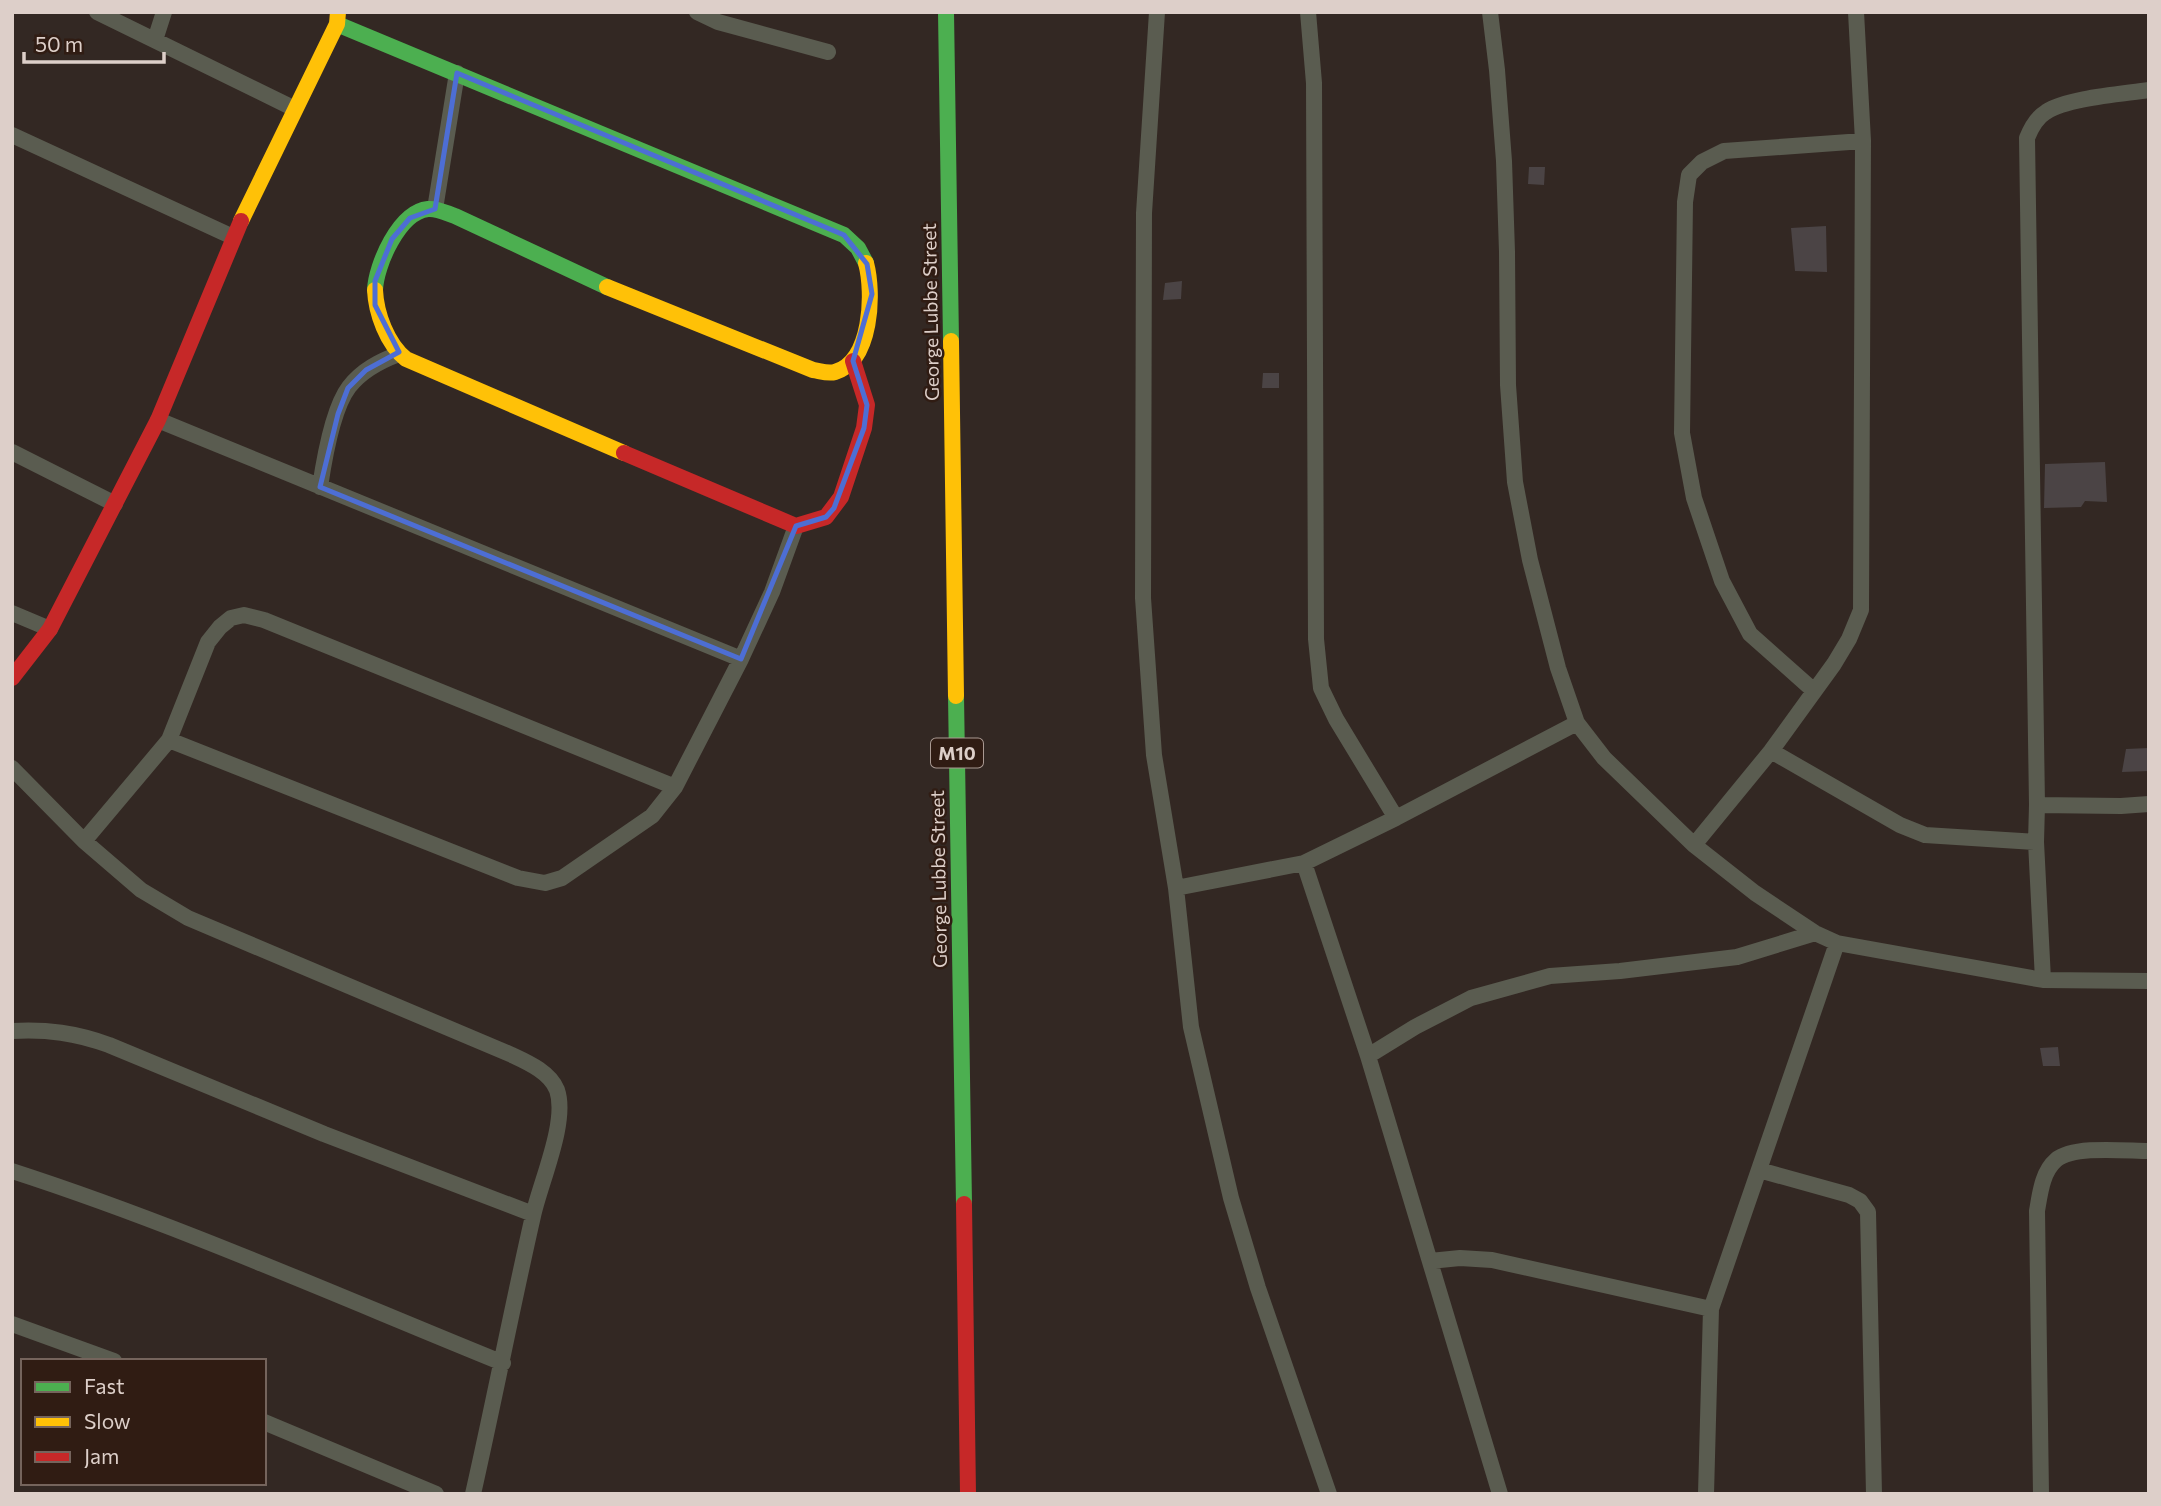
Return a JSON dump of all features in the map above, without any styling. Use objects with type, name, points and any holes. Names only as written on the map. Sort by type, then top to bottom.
[{"type":"street","points":[[97,12],[295,109]]},
{"type":"street","points":[[155,40],[164,12]]},
{"type":"street","points":[[697,12],[828,52]]},
{"type":"street","name":"George Lubbe Street","points":[[946,12],[968,1494]]},
{"type":"street","points":[[1157,12],[1144,213],[1143,597],[1154,754],[1176,888],[1191,1027],[1231,1198],[1258,1288],[1329,1494]]},
{"type":"street","points":[[1308,12],[1314,83],[1316,625],[1321,688],[1335,719],[1396,818]]},
{"type":"street","points":[[1490,12],[1504,174],[1508,385],[1515,482],[1530,560],[1577,723],[1604,758],[1694,845],[1755,893],[1815,933],[1837,943],[2043,979],[2149,981]]},
{"type":"street","points":[[1694,845],[1771,751],[1834,664],[1849,639],[1861,610],[1863,141],[1856,12]]},
{"type":"street","points":[[12,678],[50,629],[158,420],[233,237],[337,18],[457,74],[844,235],[858,245],[867,264],[872,294],[862,342],[853,361],[835,372],[813,370],[582,277],[435,209],[422,210],[410,218],[392,239],[381,260],[375,281],[375,305],[399,354],[442,378],[796,526],[827,517],[841,497],[864,428],[867,405],[853,361]]},
{"type":"street","points":[[435,209],[457,74]]},
{"type":"street","points":[[2043,979],[2035,842],[2037,806],[2027,138],[2033,124],[2045,112],[2062,104],[2149,90]]},
{"type":"street","points":[[12,135],[233,237]]},
{"type":"street","points":[[1813,690],[1750,635],[1722,581],[1694,498],[1682,433],[1685,202],[1689,175],[1702,162],[1724,151],[1863,141]]},
{"type":"street","points":[[320,487],[326,447],[348,388],[366,370],[399,354]]},
{"type":"street","points":[[158,420],[741,659]]},
{"type":"street","points":[[12,452],[115,504]]},
{"type":"street","points":[[169,740],[518,878],[545,883],[562,878],[652,817],[675,787],[741,659],[772,592],[796,526]]},
{"type":"street","points":[[12,613],[50,629]]},
{"type":"street","points":[[84,841],[169,740],[208,642],[231,618],[244,615],[264,620],[675,787]]},
{"type":"street","points":[[1176,888],[1304,863],[1577,723]]},
{"type":"street","points":[[1771,751],[1900,825],[1926,835],[2035,842]]},
{"type":"street","points":[[12,768],[84,841],[141,890],[188,918],[512,1055],[538,1069],[557,1089],[559,1110],[554,1141],[533,1214],[473,1494]]},
{"type":"street","points":[[2037,806],[2149,804]]},
{"type":"street","points":[[1304,863],[1367,1056],[1500,1494]]},
{"type":"street","points":[[1367,1056],[1471,998],[1550,976],[1620,971],[1737,957],[1815,933]]},
{"type":"street","points":[[1706,1494],[1711,1309],[1837,943]]},
{"type":"street","points":[[12,1031],[43,1030],[78,1034],[324,1134],[533,1214]]},
{"type":"street","points":[[2041,1494],[2037,1211],[2042,1185],[2056,1160],[2067,1154],[2149,1151]]},
{"type":"street","points":[[1759,1170],[1849,1195],[1860,1202],[1868,1212],[1874,1494]]},
{"type":"street","points":[[12,1171],[77,1192],[162,1225],[503,1363]]},
{"type":"street","points":[[1430,1261],[1492,1259],[1711,1309]]},
{"type":"street","points":[[12,1324],[108,1359]]},
{"type":"street","points":[[266,1423],[436,1494]]},
{"type":"highlighted area","points":[[457,73],[844,235],[867,264],[872,294],[853,361],[867,405],[864,428],[834,508],[826,517],[796,526],[741,659],[320,487],[338,414],[348,388],[366,370],[399,352],[375,305],[375,281],[392,239],[410,218],[435,209]]},
{"type":"building","points":[[1529,167],[1545,167],[1544,185],[1528,184]]},
{"type":"building","points":[[1826,226],[1827,272],[1795,271],[1791,228]]},
{"type":"building","points":[[1182,281],[1181,299],[1163,300],[1165,283]]},
{"type":"building","points":[[1263,373],[1279,373],[1279,388],[1262,388]]},
{"type":"building","points":[[2105,462],[2107,502],[2085,501],[2081,507],[2044,508],[2045,464]]},
{"type":"building","points":[[2149,748],[2149,771],[2122,772],[2126,749]]},
{"type":"building","points":[[2058,1047],[2060,1066],[2043,1066],[2040,1048]]},
{"type":"traffic: fast","points":[[946,12],[951,341]]},
{"type":"traffic: fast","points":[[337,24],[844,235],[858,248],[866,263]]},
{"type":"traffic: fast","points":[[375,290],[376,279],[391,241],[408,219],[417,212],[428,209],[455,216],[607,287]]},
{"type":"traffic: fast","points":[[956,696],[964,1204]]},
{"type":"traffic: slow","points":[[241,221],[337,24],[338,12]]},
{"type":"traffic: slow","points":[[607,287],[813,370],[832,373],[847,365],[857,355],[863,341],[870,291],[866,263]]},
{"type":"traffic: slow","points":[[375,290],[384,328],[393,345],[406,359],[624,453]]},
{"type":"traffic: slow","points":[[951,341],[956,696]]},
{"type":"traffic: jam","points":[[12,678],[50,629],[158,420],[241,221]]},
{"type":"traffic: jam","points":[[624,453],[796,526],[826,517],[841,497],[864,428],[867,405],[853,361]]},
{"type":"traffic: jam","points":[[964,1204],[968,1494]]}]
